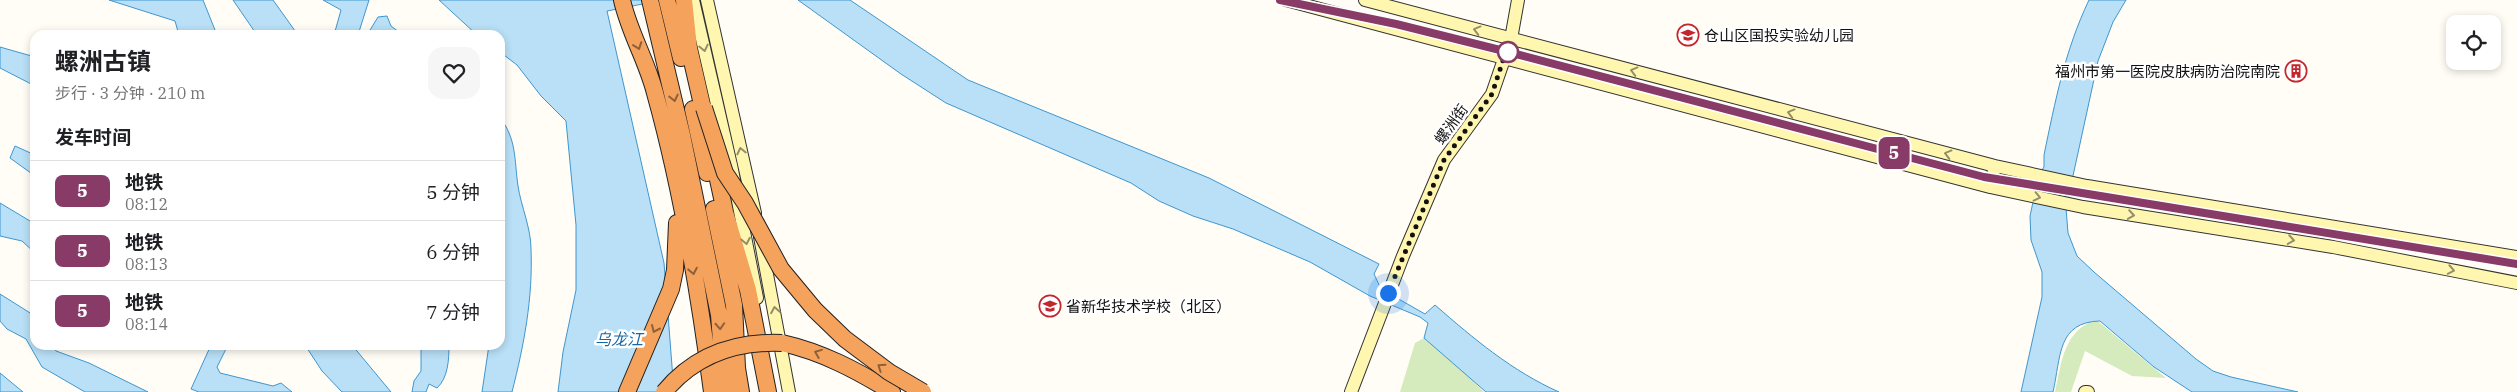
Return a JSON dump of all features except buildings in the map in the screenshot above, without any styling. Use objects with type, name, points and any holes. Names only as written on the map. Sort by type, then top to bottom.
[{"type":"highway","points":[[622,0],[655,92],[675,179],[703,323],[712,392]]},
{"type":"highway","points":[[650,0],[682,134],[720,315],[725,392]]},
{"type":"highway","points":[[667,0],[694,114],[734,305],[737,368],[741,392]]},
{"type":"highway","points":[[684,0],[689,48],[704,108],[725,212],[748,290],[768,392]]},
{"type":"highway","points":[[704,108],[725,173],[745,203],[781,269],[815,310],[845,339],[889,372],[923,392]]},
{"type":"highway","points":[[627,392],[665,305],[675,270],[677,219],[675,179]]},
{"type":"highway","points":[[664,392],[679,376],[707,356],[740,345],[765,342],[782,343],[819,353],[849,367],[892,392]]},
{"type":"street","points":[[693,0],[731,165],[774,392]]},
{"type":"street","points":[[707,0],[767,268],[790,390]]},
{"type":"street","points":[[1286,0],[1990,186],[2083,207],[2333,247],[2517,283]]},
{"type":"street","points":[[1365,0],[1995,166],[2086,186],[2517,257]]},
{"type":"street","name":"螺洲街","points":[[1351,392],[1400,264],[1444,160],[1492,94],[1510,39],[1518,0]]},
{"type":"street","points":[[1990,186],[1995,166]]},
{"type":"green space","points":[[2090,322],[2099,322],[2166,378],[2132,376],[2085,351],[2071,392],[2055,392],[2062,361],[2069,343],[2081,328]]},
{"type":"green space","points":[[1424,338],[1460,368],[1484,392],[1400,392],[1415,343]]},
{"type":"water","points":[[109,0],[203,0],[215,30],[178,30],[175,21]]},
{"type":"water","points":[[233,0],[273,0],[294,30],[254,30]]},
{"type":"water","points":[[323,0],[369,0],[360,30],[335,30],[341,10]]},
{"type":"water","name":"乌龙江","points":[[439,0],[663,0],[607,11],[664,263],[674,392],[558,392],[563,352],[576,290],[576,225],[566,121],[541,96],[517,65],[505,56],[505,30],[472,30]]},
{"type":"water","points":[[798,0],[850,0],[968,80],[1209,178],[1379,264],[1374,274],[1381,289],[1425,314],[1435,305],[1479,342],[1509,364],[1559,392],[1486,392],[1424,338],[1428,323],[1420,317],[1370,296],[1310,262],[1233,229],[1193,216],[1159,201],[1131,183],[946,103],[901,74]]},
{"type":"water","points":[[2089,0],[2126,0],[2113,22],[2098,61],[2066,208],[2068,233],[2077,256],[2196,359],[2213,371],[2231,377],[2298,392],[2192,392],[2154,367],[2100,321],[2086,323],[2068,335],[2060,354],[2053,392],[2021,392],[2042,297],[2042,272],[2031,240],[2030,216],[2039,174],[2044,167],[2044,155],[2052,115],[2067,57]]},
{"type":"water","points":[[387,16],[391,26],[396,30],[370,30],[378,17]]},
{"type":"water","points":[[0,47],[30,56],[30,83],[0,68]]},
{"type":"water","points":[[505,126],[514,150],[519,194],[529,233],[531,285],[524,339],[512,392],[482,392],[488,350],[505,350]]},
{"type":"water","points":[[15,146],[30,153],[30,172],[10,158]]},
{"type":"water","points":[[0,203],[30,221],[30,248],[22,241],[0,236]]},
{"type":"water","points":[[0,294],[30,313],[30,346],[26,339],[7,329],[0,321]]},
{"type":"water","points":[[32,350],[55,350],[89,363],[148,392],[85,392],[42,367]]},
{"type":"water","points":[[209,350],[226,350],[217,367],[220,373],[273,386],[281,383],[292,392],[199,392],[191,389]]},
{"type":"water","points":[[308,350],[356,350],[391,392],[342,392],[322,371]]},
{"type":"water","points":[[421,350],[449,350],[444,379],[437,388],[429,384],[426,392],[412,392],[414,381],[421,371]]},
{"type":"water","points":[[0,373],[23,392],[0,392]]},
{"type":"metro line","name":"5","points":[[1280,0],[1396,24],[1508,52],[1984,177],[2517,264]]},
{"type":"place","name":"仓山区国投实验幼儿园","points":[[1688,35]]},
{"type":"place","name":"福州市第一医院皮肤病防治院南院","points":[[2296,71]]},
{"type":"place","name":"省新华技术学校（北区）","points":[[1050,306]]},
{"type":"route","points":[[1388,293],[1444,160],[1492,94],[1507,48],[1508,52]]}]
